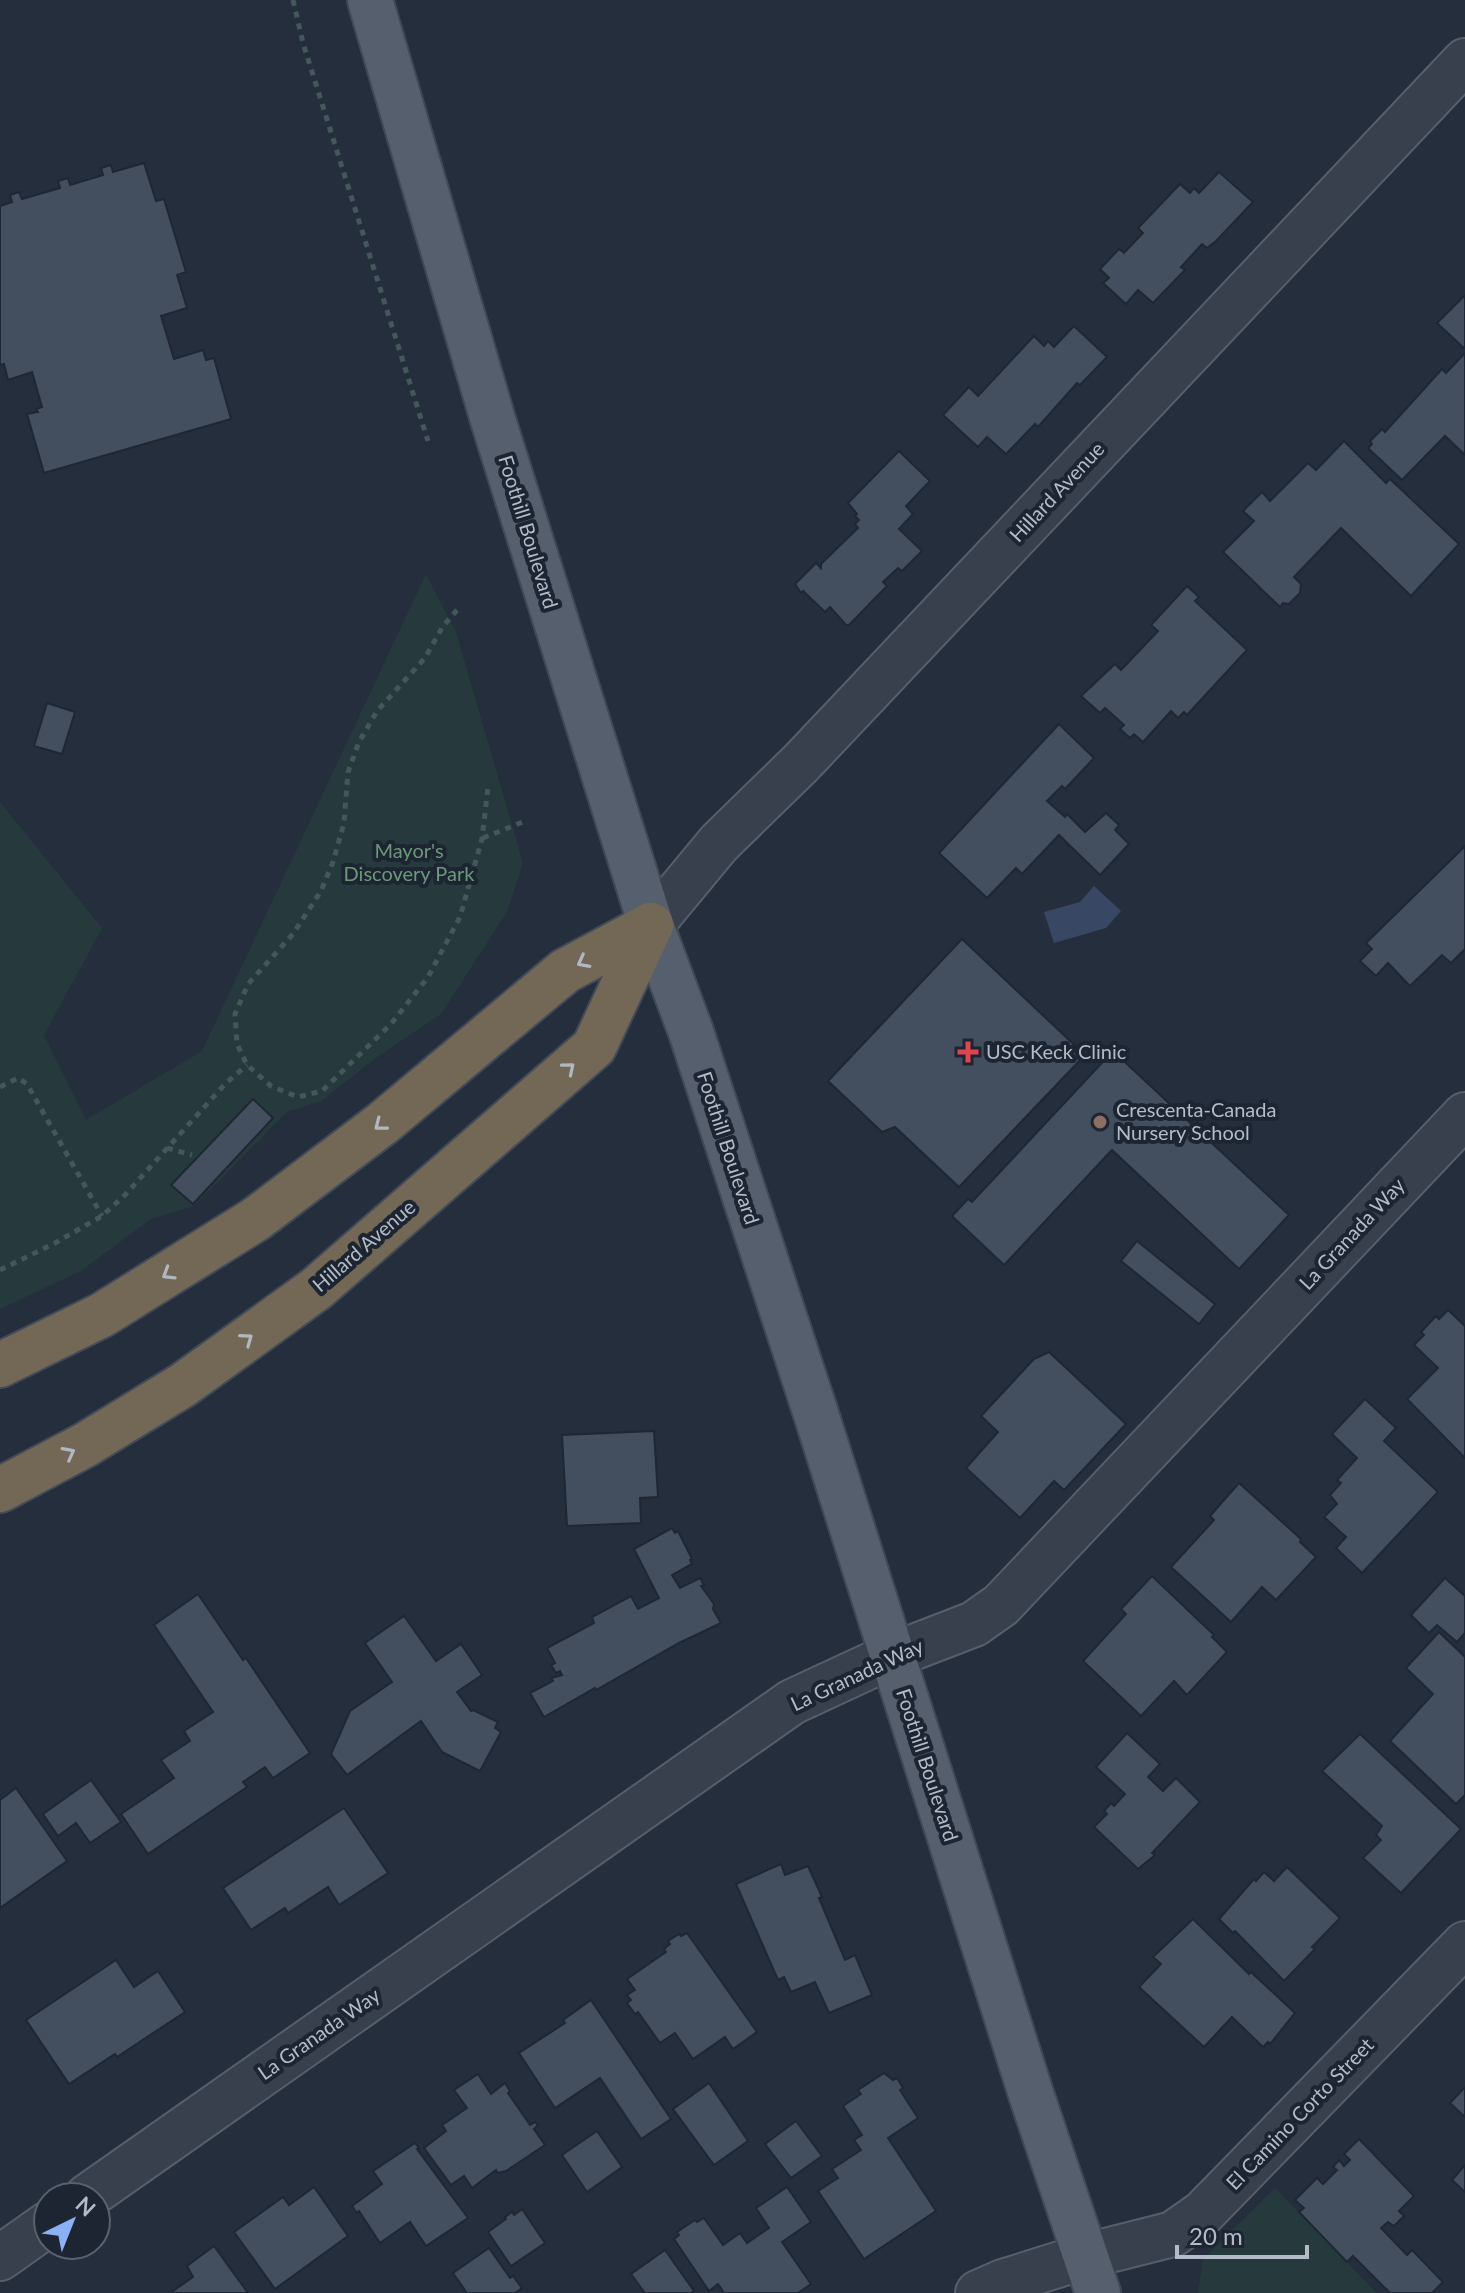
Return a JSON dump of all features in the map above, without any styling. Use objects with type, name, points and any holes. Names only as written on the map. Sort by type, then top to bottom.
[{"type":"highway","name":"Hillard Avenue","points":[[0,1365],[102,1315],[256,1219],[383,1123],[565,971],[651,925]]},
{"type":"highway","name":"Hillard Avenue","points":[[0,1490],[85,1445],[183,1385],[316,1289],[594,1047],[651,925]]},
{"type":"main road","name":"Foothill Boulevard","points":[[370,0],[485,394],[651,925],[691,1032],[1031,2094],[1092,2274]]},
{"type":"street","name":"Hillard Avenue","points":[[651,925],[719,843],[801,763],[1465,61]]},
{"type":"street","name":"La Granada Way","points":[[110,2181],[792,1702],[891,1656],[974,1624],[1001,1605],[1465,1115]]},
{"type":"street","name":"El Camino Corto Street","points":[[978,2293],[1003,2282],[1092,2274],[1173,2234],[1203,2213],[1465,1944]]},
{"type":"street","points":[[0,2258],[32,2235]]},
{"type":"path","points":[[293,0],[308,58],[428,441]]},
{"type":"path","points":[[457,610],[443,626],[425,658],[377,711],[359,742],[348,772],[344,823],[321,891],[293,934],[248,984],[235,1014],[237,1044],[247,1065],[271,1086],[298,1097],[322,1091],[391,1024],[428,977],[460,917],[482,839],[488,787]]},
{"type":"path","points":[[482,839],[525,821]]},
{"type":"path","points":[[0,1270],[102,1216],[125,1195],[226,1083],[247,1065]]},
{"type":"path","points":[[0,1087],[18,1078],[27,1084],[102,1216]]},
{"type":"path","points":[[167,1148],[192,1155]]},
{"type":"green space","name":"Mayor's Discovery Park","points":[[426,574],[456,632],[523,863],[507,912],[441,1014],[380,1055],[321,1101],[287,1112],[194,1206],[151,1219],[81,1271],[0,1309],[0,802],[102,928],[44,1035],[86,1120],[202,1051]]},
{"type":"green space","points":[[1275,2188],[1377,2293],[1198,2293],[1203,2259]]},
{"type":"water","points":[[1094,886],[1121,911],[1106,928],[1054,943],[1044,912],[1080,902]]},
{"type":"building","points":[[144,163],[156,201],[164,199],[186,272],[177,275],[187,308],[161,316],[174,359],[203,350],[206,360],[214,358],[231,419],[44,473],[27,414],[38,412],[36,409],[42,407],[32,372],[8,380],[4,364],[0,365],[0,206],[12,202],[10,195],[19,192],[22,199],[60,188],[58,181],[68,178],[70,185],[103,175],[101,168],[111,165],[113,172]]},
{"type":"building","points":[[1219,172],[1253,202],[1216,241],[1207,248],[1202,244],[1181,267],[1185,270],[1153,303],[1138,290],[1126,304],[1103,283],[1109,278],[1100,269],[1119,249],[1124,253],[1143,233],[1138,228],[1180,184],[1190,193],[1194,188],[1199,193]]},
{"type":"building","points":[[1465,295],[1465,349],[1437,323]]},
{"type":"building","points":[[1074,326],[1107,357],[1080,385],[1077,383],[1038,427],[1035,424],[1006,454],[987,437],[978,447],[943,415],[969,387],[978,396],[1034,336],[1044,346],[1048,341],[1054,347]]},
{"type":"building","points":[[1465,353],[1465,455],[1445,436],[1402,480],[1368,448],[1372,444],[1370,441],[1382,429],[1385,432],[1442,369],[1446,373]]},
{"type":"building","points":[[1344,441],[1386,483],[1390,479],[1459,544],[1411,596],[1341,528],[1294,577],[1301,584],[1300,593],[1289,604],[1283,603],[1280,607],[1223,552],[1254,521],[1243,511],[1262,492],[1270,501],[1308,463],[1316,470]]},
{"type":"building","points":[[899,451],[930,481],[906,506],[913,514],[899,529],[922,551],[902,571],[898,568],[883,582],[887,586],[846,625],[830,607],[825,612],[803,591],[801,593],[795,584],[816,563],[821,568],[821,564],[858,528],[855,524],[859,520],[855,516],[857,514],[848,503]]},
{"type":"building","points":[[1187,586],[1199,597],[1195,601],[1247,650],[1187,715],[1184,712],[1178,718],[1171,711],[1143,742],[1134,734],[1130,738],[1120,729],[1124,725],[1105,708],[1100,713],[1081,696],[1115,664],[1121,670],[1158,631],[1151,625]]},
{"type":"building","points":[[47,703],[75,712],[62,754],[34,746]]},
{"type":"building","points":[[1059,724],[1094,758],[1065,789],[1062,786],[1047,801],[1065,817],[1067,814],[1085,832],[1106,813],[1119,825],[1115,830],[1129,844],[1100,875],[1059,835],[1022,874],[1016,868],[987,898],[939,853]]},
{"type":"building","points":[[1465,846],[1465,949],[1451,963],[1442,955],[1410,986],[1388,963],[1376,976],[1360,961],[1372,949],[1366,943]]},
{"type":"building","points":[[962,939],[1085,1055],[959,1187],[895,1127],[882,1132],[828,1081]]},
{"type":"building","name":"Crescenta-Canada Nursery School","points":[[1113,1051],[1289,1215],[1239,1269],[1112,1150],[1004,1265],[952,1216],[968,1199],[972,1202]]},
{"type":"building","points":[[253,1099],[273,1118],[193,1204],[171,1185]]},
{"type":"building","points":[[1137,1241],[1215,1304],[1199,1324],[1121,1261]]},
{"type":"building","points":[[1448,1310],[1465,1326],[1465,1458],[1407,1399],[1438,1368],[1414,1345],[1436,1316],[1439,1319]]},
{"type":"building","points":[[1049,1352],[1126,1424],[1064,1490],[1054,1481],[1020,1518],[966,1468],[998,1432],[981,1416],[1034,1359]]},
{"type":"building","points":[[1365,1399],[1396,1428],[1384,1441],[1438,1492],[1362,1573],[1336,1548],[1346,1537],[1324,1517],[1337,1504],[1330,1495],[1341,1483],[1337,1480],[1357,1458],[1332,1434]]},
{"type":"building","points":[[654,1431],[658,1497],[640,1498],[641,1523],[567,1526],[562,1435]]},
{"type":"building","points":[[1239,1483],[1301,1539],[1300,1542],[1316,1557],[1276,1600],[1262,1587],[1231,1622],[1171,1567],[1214,1520],[1210,1516]]},
{"type":"building","points":[[672,1528],[675,1533],[678,1531],[692,1564],[672,1575],[680,1588],[700,1578],[704,1585],[701,1586],[714,1604],[713,1609],[721,1623],[544,1717],[530,1693],[553,1681],[551,1678],[562,1675],[560,1671],[556,1673],[551,1665],[555,1663],[547,1648],[594,1623],[592,1617],[631,1596],[638,1609],[659,1598],[634,1549]]},
{"type":"building","points":[[1152,1576],[1214,1635],[1212,1637],[1227,1652],[1187,1695],[1174,1681],[1141,1716],[1083,1661],[1126,1614],[1121,1609]]},
{"type":"building","points":[[1445,1578],[1465,1596],[1465,1633],[1457,1642],[1437,1625],[1429,1633],[1411,1615]]},
{"type":"building","points":[[198,1594],[310,1753],[273,1778],[265,1767],[243,1782],[247,1787],[148,1854],[121,1814],[174,1778],[161,1760],[190,1741],[184,1731],[213,1712],[154,1625]]},
{"type":"building","points":[[404,1616],[436,1661],[461,1644],[482,1675],[457,1692],[471,1711],[498,1722],[495,1728],[501,1732],[480,1771],[442,1752],[421,1721],[347,1775],[331,1754],[350,1711],[392,1682],[365,1643]]},
{"type":"building","points":[[1439,1632],[1465,1657],[1465,1795],[1456,1804],[1390,1741],[1433,1694],[1406,1668]]},
{"type":"building","points":[[1127,1733],[1160,1764],[1148,1777],[1163,1791],[1176,1778],[1200,1802],[1152,1853],[1155,1855],[1138,1869],[1094,1827],[1107,1814],[1104,1811],[1111,1803],[1114,1806],[1125,1794],[1096,1767]]},
{"type":"building","points":[[1360,1734],[1461,1829],[1401,1893],[1363,1858],[1381,1840],[1376,1835],[1382,1826],[1322,1771]]},
{"type":"building","points":[[91,1780],[121,1822],[90,1843],[76,1823],[58,1836],[43,1814]]},
{"type":"building","points":[[16,1788],[67,1861],[0,1908],[0,1800]]},
{"type":"building","points":[[344,1808],[388,1873],[339,1905],[328,1887],[288,1913],[285,1908],[251,1930],[223,1888]]},
{"type":"building","points":[[781,1864],[785,1875],[808,1866],[845,1960],[855,1955],[872,1995],[829,2013],[815,1982],[791,1992],[784,1977],[778,1980],[736,1884]]},
{"type":"building","points":[[1287,1867],[1340,1918],[1284,1981],[1219,1919],[1254,1879],[1256,1881],[1264,1872],[1274,1881]]},
{"type":"building","points":[[1193,1919],[1249,1974],[1251,1972],[1295,2013],[1270,2044],[1268,2042],[1263,2047],[1232,2017],[1204,2047],[1139,1987],[1161,1964],[1153,1957]]},
{"type":"building","points":[[687,1933],[757,2032],[733,2049],[725,2037],[693,2059],[675,2033],[660,2043],[638,2012],[635,2014],[627,2003],[631,2000],[627,1995],[635,1990],[627,1979],[666,1952],[664,1949],[670,1944],[668,1941]]},
{"type":"building","points":[[116,1960],[134,1987],[158,1971],[185,2012],[69,2084],[26,2020]]},
{"type":"building","points":[[591,2000],[671,2119],[641,2139],[600,2078],[555,2108],[519,2053],[565,2023],[563,2020]]},
{"type":"building","points":[[884,2073],[893,2080],[897,2078],[903,2088],[900,2090],[918,2118],[888,2138],[936,2211],[864,2259],[818,2191],[838,2178],[832,2169],[861,2150],[854,2140],[862,2135],[843,2106],[861,2094],[858,2090]]},
{"type":"building","points":[[478,2074],[491,2094],[505,2083],[510,2091],[508,2093],[530,2125],[535,2122],[538,2125],[534,2129],[545,2145],[506,2171],[498,2173],[496,2170],[472,2188],[464,2176],[451,2185],[424,2148],[446,2131],[442,2125],[467,2108],[454,2090]]},
{"type":"building","points":[[709,2083],[748,2141],[714,2165],[673,2109]]},
{"type":"building","points":[[1465,2087],[1465,2117],[1450,2103]]},
{"type":"building","points":[[796,2121],[822,2156],[791,2178],[765,2144]]},
{"type":"building","points":[[597,2131],[622,2167],[587,2192],[562,2155]]},
{"type":"building","points":[[1359,2139],[1414,2196],[1399,2211],[1404,2216],[1394,2226],[1388,2222],[1381,2228],[1407,2255],[1412,2250],[1443,2282],[1432,2293],[1390,2293],[1353,2256],[1347,2262],[1299,2212],[1304,2208],[1295,2200],[1317,2178],[1323,2184],[1337,2170],[1333,2167],[1339,2160],[1344,2166],[1350,2160],[1344,2154]]},
{"type":"building","points":[[415,2143],[468,2218],[426,2246],[410,2222],[380,2243],[359,2211],[357,2213],[352,2206],[382,2184],[373,2171]]},
{"type":"building","points":[[1465,2165],[1465,2192],[1452,2180]]},
{"type":"building","points":[[314,2187],[348,2236],[275,2289],[234,2232],[283,2197],[289,2205]]},
{"type":"building","points":[[787,2187],[811,2222],[782,2242],[811,2284],[798,2293],[724,2293],[718,2284],[709,2291],[674,2239],[679,2235],[677,2232],[704,2218],[723,2245],[740,2233],[747,2243],[769,2228],[756,2208]]},
{"type":"building","points":[[522,2209],[545,2243],[511,2266],[488,2232],[512,2212],[514,2215]]},
{"type":"building","points":[[214,2246],[248,2293],[170,2293],[193,2277],[187,2266]]},
{"type":"building","points":[[489,2248],[510,2278],[513,2276],[522,2288],[515,2293],[467,2293],[453,2273]]},
{"type":"building","points":[[665,2250],[694,2291],[691,2293],[642,2293],[631,2274]]},
{"type":"place","name":"USC Keck Clinic","points":[[968,1052]]},
{"type":"place","name":"Crescenta-Canada Nursery School","points":[[1100,1122]]}]
